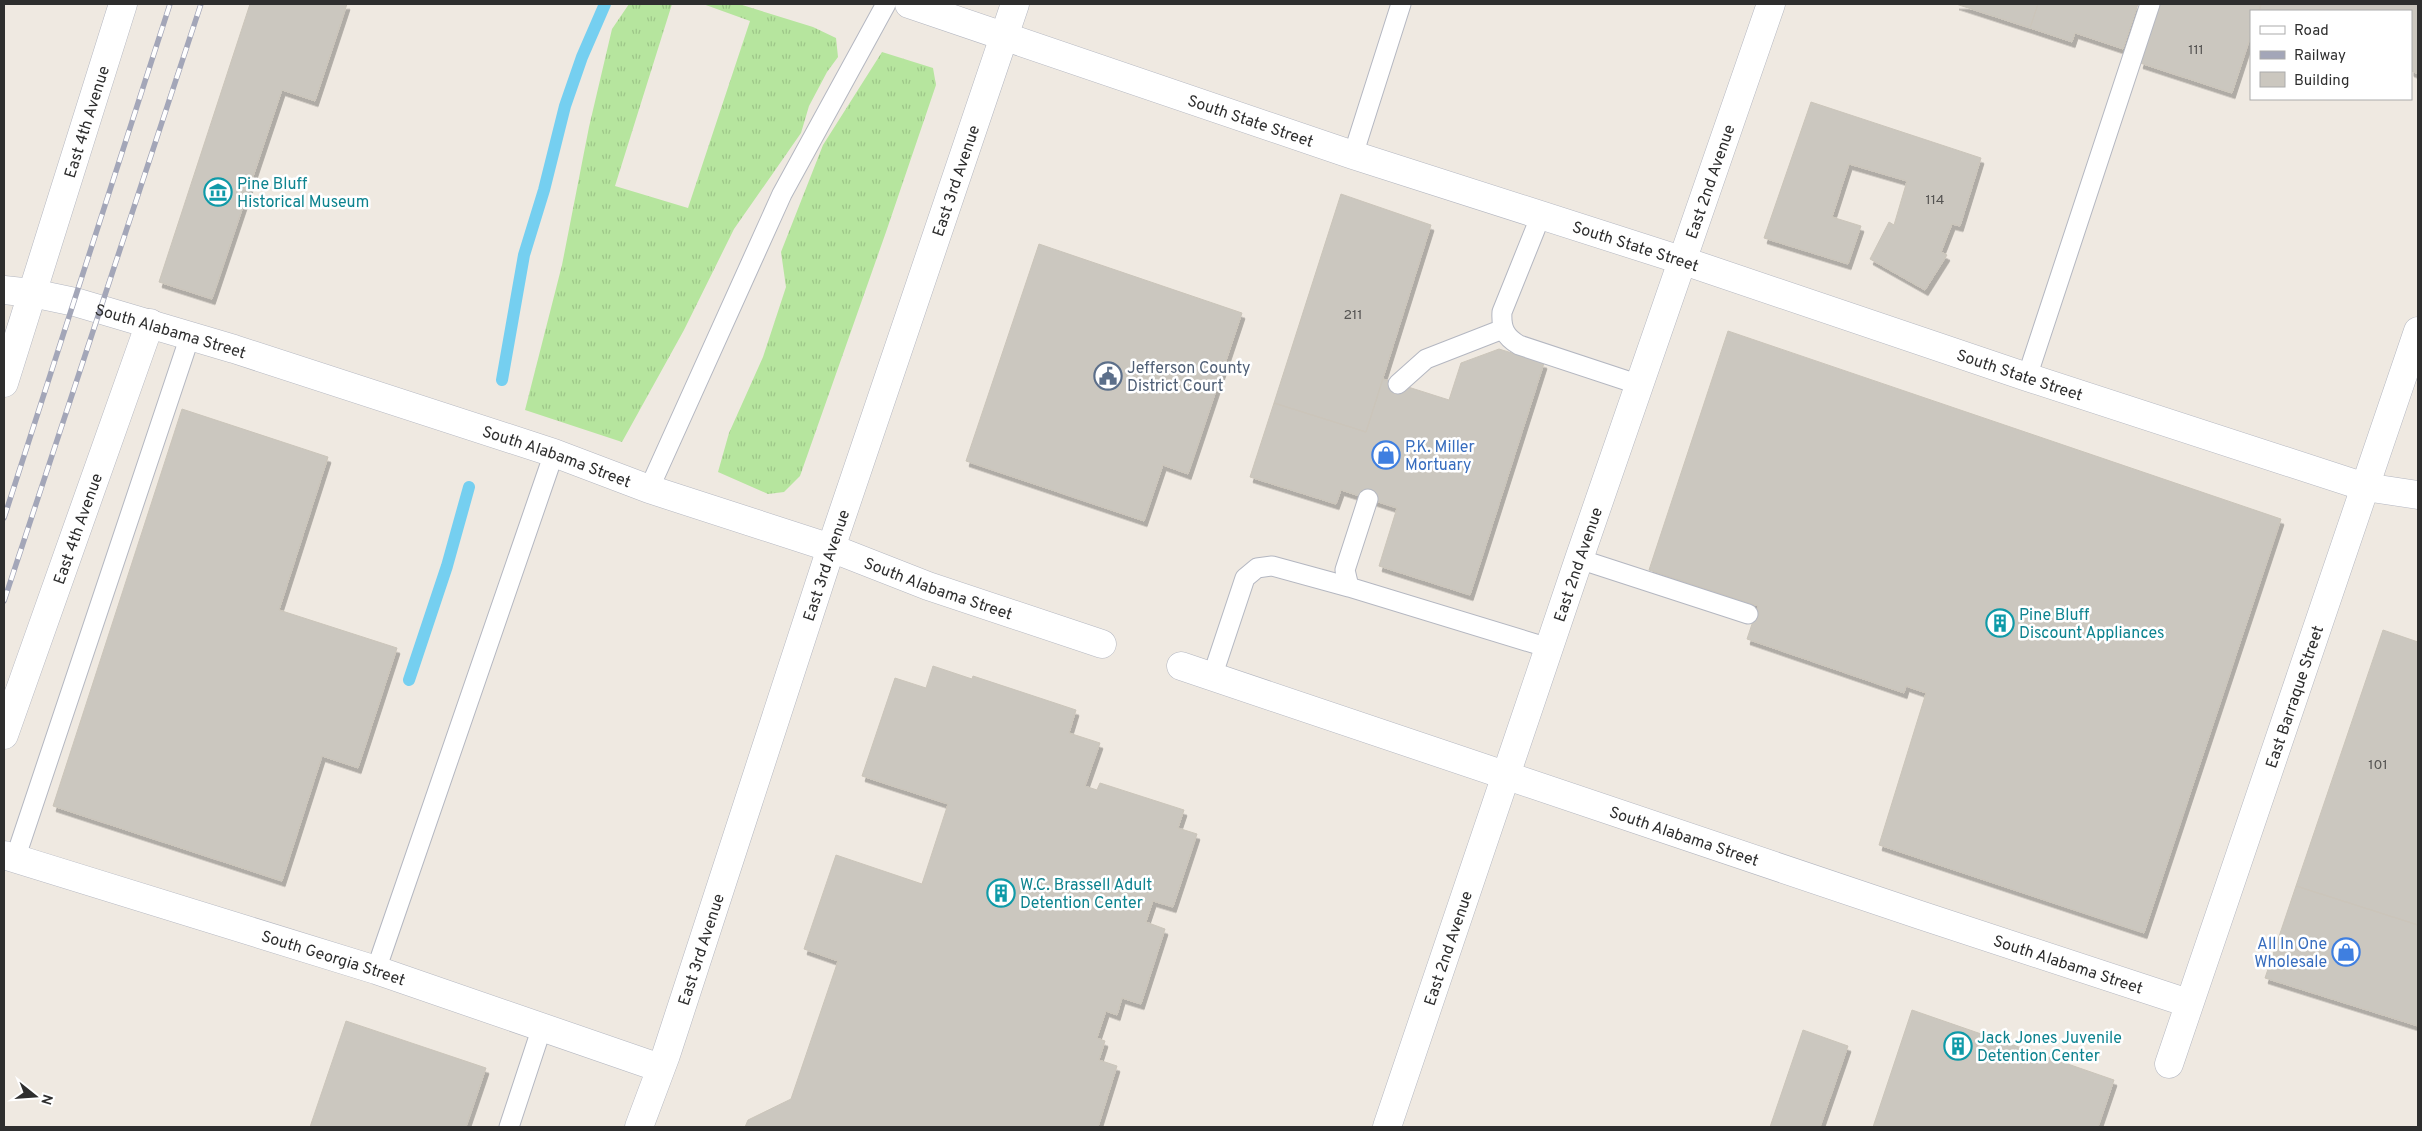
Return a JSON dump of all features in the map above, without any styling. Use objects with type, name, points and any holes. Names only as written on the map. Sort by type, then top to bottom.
[{"type":"street","name":"East 4th Avenue","points":[[4,383],[123,4]]},
{"type":"street","name":"South State Street","points":[[909,4],[1005,35],[1353,155],[1684,261],[2027,377],[2365,487],[2418,495]]},
{"type":"street","name":"East 3rd Avenue","points":[[639,1127],[1015,4]]},
{"type":"street","name":"East 2nd Avenue","points":[[1387,1127],[1549,648],[1684,261],[1771,4]]},
{"type":"street","name":"South Alabama Street","points":[[4,290],[32,293],[75,302],[150,323],[554,453],[649,490],[832,548],[928,586],[1102,644]]},
{"type":"street","name":"East 4th Avenue","points":[[4,735],[150,323]]},
{"type":"street","name":"East Barraque Street","points":[[2169,1064],[2188,1003],[2418,331]]},
{"type":"street","name":"South Alabama Street","points":[[1181,666],[2188,1003]]},
{"type":"street","name":"South Georgia Street","points":[[9,857],[376,970],[660,1068]]},
{"type":"lane","points":[[649,490],[782,194],[886,4]]},
{"type":"lane","points":[[1353,155],[1401,4]]},
{"type":"lane","points":[[2027,377],[2150,4]]},
{"type":"lane","points":[[1541,215],[1502,312],[1501,324],[1511,340],[1520,345],[1640,385]]},
{"type":"lane","points":[[1398,384],[1426,359],[1504,329]]},
{"type":"lane","points":[[9,857],[190,336]]},
{"type":"lane","points":[[376,970],[554,453]]},
{"type":"lane","points":[[1349,587],[1345,570],[1368,499]]},
{"type":"lane","points":[[1580,559],[1748,614]]},
{"type":"lane","points":[[1212,677],[1245,578],[1257,568],[1272,566],[1349,587],[1549,648]]},
{"type":"lane","points":[[508,1127],[542,1027]]},
{"type":"green space","points":[[629,4],[672,4],[615,186],[688,208],[750,21],[703,4],[739,4],[813,27],[836,38],[838,57],[827,72],[809,106],[801,133],[734,229],[684,330],[622,442],[525,410],[562,265],[589,127],[612,29]]},
{"type":"green space","points":[[882,52],[933,68],[936,85],[800,476],[784,492],[768,494],[718,472],[729,433],[763,357],[786,287],[781,252],[823,145]]},
{"type":"building","name":"Pine Bluff Historical Museum","points":[[250,4],[347,4],[315,101],[282,90],[212,299],[159,282]]},
{"type":"building","points":[[1956,4],[2038,4],[2030,28]]},
{"type":"building","points":[[2038,4],[2138,4],[2123,49],[2075,33],[2072,42],[2030,28]]},
{"type":"building","points":[[2160,4],[2261,4],[2259,10],[2250,10],[2250,38],[2232,93],[2140,63]]},
{"type":"building","points":[[2261,4],[2418,4],[2418,74],[2412,71],[2412,10],[2259,10]]},
{"type":"building","points":[[1811,102],[1981,158],[1960,226],[1952,224],[1941,252],[1947,255],[1925,290],[1870,259],[1889,222],[1894,225],[1907,181],[1849,164],[1832,217],[1861,226],[1848,264],[1764,238]]},
{"type":"building","points":[[1341,194],[1431,225],[1366,432],[1274,403]]},
{"type":"building","name":"Jefferson County District Court","points":[[1039,244],[1242,313],[1188,474],[1163,465],[1144,521],[966,461]]},
{"type":"building","name":"Pine Bluff Discount Appliances","points":[[1728,331],[2281,519],[2144,933],[1879,845],[1926,693],[1906,686],[1904,693],[1747,639],[1758,606],[1649,570]]},
{"type":"building","name":"P.K. Miller Mortuary","points":[[1499,349],[1544,363],[1470,595],[1379,566],[1397,508],[1341,490],[1336,504],[1250,477],[1274,403],[1366,432],[1383,379],[1449,400],[1461,363]]},
{"type":"building","points":[[182,409],[328,457],[279,610],[397,648],[358,768],[322,756],[282,881],[53,806]]},
{"type":"building","points":[[2383,630],[2418,642],[2418,925],[2296,886]]},
{"type":"building","name":"W.C. Brassell Adult Detention Center","points":[[933,666],[972,679],[973,676],[1076,710],[1069,733],[1100,743],[1085,786],[1097,790],[1100,783],[1184,810],[1178,828],[1197,834],[1173,907],[1153,901],[1146,922],[1165,929],[1141,1004],[1122,998],[1117,1015],[1106,1011],[1097,1038],[1105,1041],[1099,1060],[1117,1066],[1098,1127],[745,1127],[748,1120],[791,1099],[838,961],[804,949],[836,855],[922,884],[948,804],[862,776],[895,678],[926,688]]},
{"type":"building","name":"All In One Wholesale","points":[[2296,886],[2418,925],[2418,1026],[2265,978]]},
{"type":"building","name":"Jack Jones Juvenile Detention Center","points":[[1912,1010],[2114,1080],[2098,1127],[1873,1127]]},
{"type":"building","points":[[346,1021],[486,1068],[466,1127],[310,1127]]},
{"type":"building","points":[[1803,1030],[1848,1046],[1820,1127],[1770,1127]]},
{"type":"waterway","points":[[502,380],[524,255],[544,190],[565,106],[582,57],[605,4]]},
{"type":"waterway","points":[[409,680],[447,566],[469,487]]},
{"type":"railway","points":[[4,518],[170,4]]},
{"type":"railway","points":[[4,601],[201,4]]},
{"type":"place","name":"Pine Bluff Historical Museum","points":[[218,192]]},
{"type":"place","name":"Jefferson County District Court","points":[[1108,376]]},
{"type":"place","name":"P.K. Miller Mortuary","points":[[1386,455]]},
{"type":"place","name":"Pine Bluff Discount Appliances","points":[[2000,623]]},
{"type":"place","name":"W.C. Brassell Adult Detention Center","points":[[1001,893]]},
{"type":"place","name":"All In One Wholesale","points":[[2346,952]]},
{"type":"place","name":"Jack Jones Juvenile Detention Center","points":[[1958,1046]]}]
